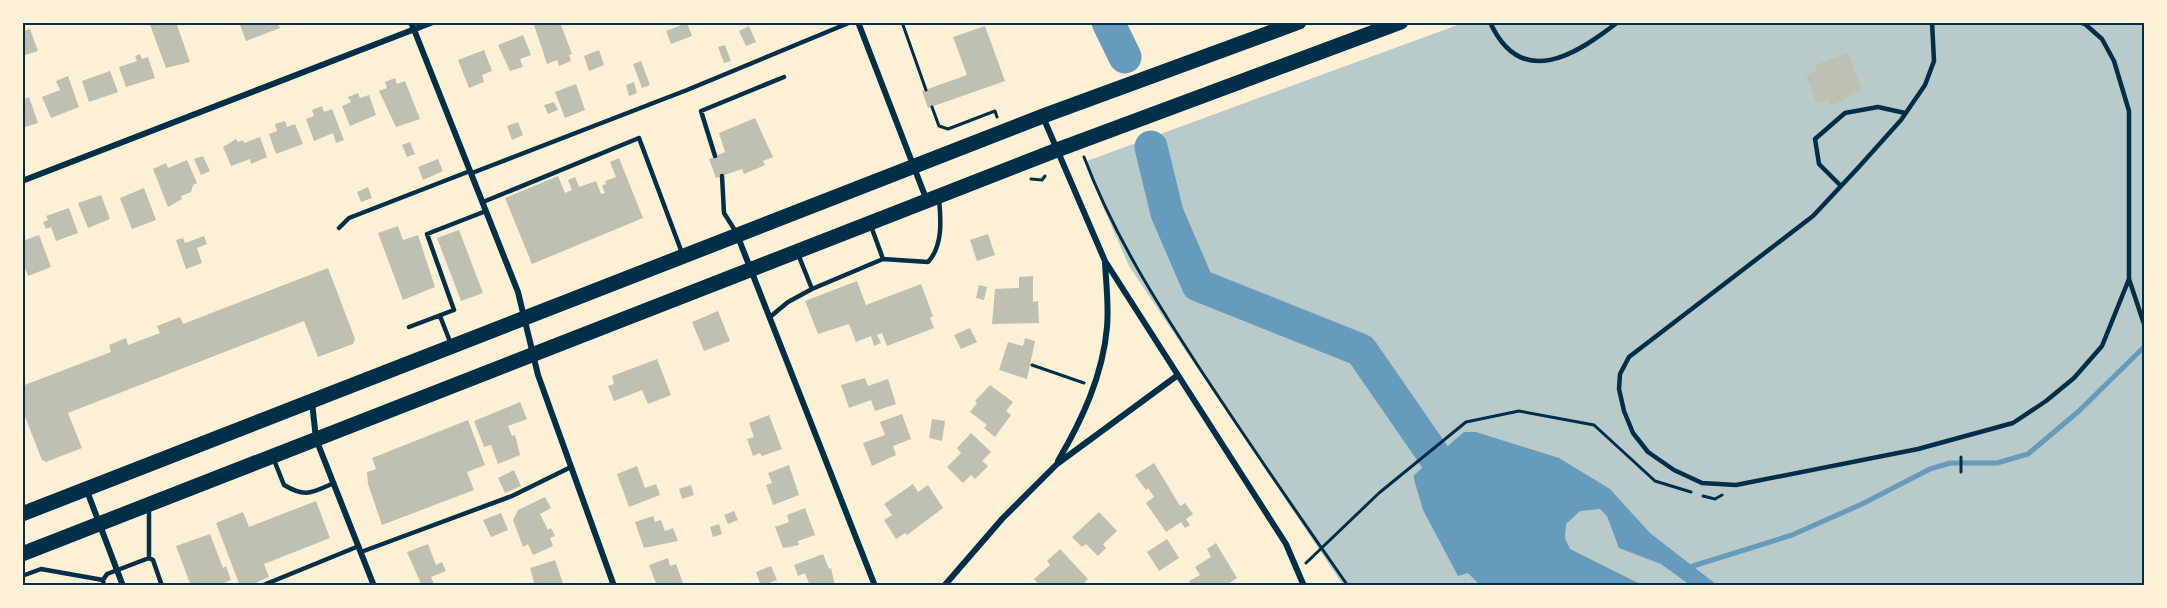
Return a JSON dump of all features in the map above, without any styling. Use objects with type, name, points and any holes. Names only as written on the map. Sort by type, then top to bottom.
[{"type":"main road","points":[[22,514],[1043,116],[1299,22]]},
{"type":"main road","points":[[22,554],[1057,150],[1401,22]]},
{"type":"street","points":[[411,22],[518,292],[538,375],[614,585]]},
{"type":"street","points":[[22,181],[433,22]]},
{"type":"street","points":[[858,22],[914,166],[933,199]]},
{"type":"street","points":[[1043,116],[1105,261],[1286,544],[1304,585]]},
{"type":"street","points":[[737,234],[875,585]]},
{"type":"street","points":[[1057,464],[1085,410],[1102,351],[1107,327],[1105,261]]},
{"type":"street","points":[[944,585],[1002,519],[1057,464],[1178,375]]},
{"type":"street","points":[[312,401],[316,439],[374,585]]},
{"type":"street","points":[[86,490],[123,585]]},
{"type":"lane","points":[[339,228],[349,218],[687,90],[851,22]]},
{"type":"lane","points":[[1490,22],[1502,44],[1512,52],[1523,57],[1547,61],[1579,52],[1618,22]]},
{"type":"lane","points":[[1932,22],[1934,61],[1925,85],[1905,113],[1841,186],[1813,216],[1629,357],[1620,374],[1619,389],[1624,411],[1633,433],[1648,452],[1674,470],[1702,483],[1736,485],[1918,449],[2013,423],[2046,401],[2074,378],[2102,346],[2129,279]]},
{"type":"lane","points":[[2079,22],[2085,24],[2103,39],[2114,61],[2129,111],[2129,279],[2145,324]]},
{"type":"lane","points":[[715,156],[701,111],[784,77]]},
{"type":"lane","points":[[1841,186],[1819,164],[1815,139],[1845,113],[1878,107],[1905,113]]},
{"type":"lane","points":[[483,202],[639,138],[683,255]]},
{"type":"lane","points":[[722,176],[724,213],[737,234]]},
{"type":"lane","points":[[770,317],[788,302],[812,289],[884,260],[927,262],[935,254],[940,214],[933,199]]},
{"type":"lane","points":[[409,327],[454,310],[427,234],[486,211]]},
{"type":"lane","points":[[870,223],[884,260]]},
{"type":"lane","points":[[797,252],[812,289]]},
{"type":"lane","points":[[440,316],[452,346]]},
{"type":"lane","points":[[273,456],[284,485],[297,493],[307,494],[334,483]]},
{"type":"lane","points":[[261,585],[512,496],[571,467]]},
{"type":"lane","points":[[148,504],[149,558]]},
{"type":"lane","points":[[22,576],[41,569],[103,583],[107,574],[149,558]]},
{"type":"lane","points":[[149,558],[153,560],[162,585]]},
{"type":"path","points":[[902,22],[926,90]]},
{"type":"path","points":[[932,107],[939,126],[948,129],[995,111]]},
{"type":"path","points":[[1084,157],[1100,197],[1138,274],[1248,442],[1347,585]]},
{"type":"path","points":[[1028,180],[1042,180],[1046,176]]},
{"type":"path","points":[[1032,365],[1081,382]]},
{"type":"path","points":[[1298,571],[1379,493],[1466,422],[1519,411],[1594,425],[1655,481],[1715,500],[1745,483]]},
{"type":"path","points":[[1961,457],[1961,472]]},
{"type":"shaded area","points":[[1463,23],[2144,23],[2144,585],[1343,585],[1129,266],[1101,202],[1087,161]]},
{"type":"water","points":[[1464,432],[1476,432],[1559,458],[1610,489],[1650,533],[1717,585],[1690,585],[1661,564],[1619,548],[1607,516],[1600,509],[1580,511],[1566,524],[1565,538],[1570,549],[1642,585],[1480,585],[1468,573],[1458,576],[1423,510],[1414,475]]},
{"type":"building","points":[[149,22],[176,22],[190,62],[166,68]]},
{"type":"building","points":[[239,22],[277,22],[280,28],[246,41]]},
{"type":"building","points":[[533,22],[560,22],[572,54],[569,55],[571,61],[559,66],[557,60],[547,64]]},
{"type":"building","points":[[687,23],[692,36],[671,44],[666,31]]},
{"type":"building","points":[[749,26],[756,42],[746,46],[739,31]]},
{"type":"building","points":[[985,26],[1005,81],[928,108],[922,91],[967,75],[953,37]]},
{"type":"building","points":[[30,29],[38,51],[22,56],[22,31]]},
{"type":"building","points":[[523,35],[531,55],[520,59],[523,67],[510,71],[498,45]]},
{"type":"building","points":[[725,45],[731,61],[724,63],[718,47]]},
{"type":"building","points":[[484,50],[492,71],[482,75],[484,82],[469,88],[458,60]]},
{"type":"building","points":[[599,50],[604,65],[589,71],[584,56]]},
{"type":"building","points":[[1848,53],[1862,90],[1831,106],[1829,99],[1817,104],[1806,75],[1817,71],[1815,65]]},
{"type":"building","points":[[140,54],[142,59],[148,57],[155,78],[126,87],[119,67],[137,61],[135,56]]},
{"type":"building","points":[[641,61],[650,85],[642,88],[633,64]]},
{"type":"building","points":[[110,71],[118,92],[89,102],[82,81]]},
{"type":"building","points":[[68,76],[79,107],[51,118],[42,97],[60,90],[56,81]]},
{"type":"building","points":[[395,78],[397,84],[405,81],[420,119],[396,127],[379,91],[387,88],[385,82]]},
{"type":"building","points":[[634,82],[637,93],[629,96],[626,85]]},
{"type":"building","points":[[576,84],[585,110],[565,118],[555,92]]},
{"type":"building","points":[[358,93],[360,98],[369,95],[376,115],[350,126],[342,106],[351,102],[348,97]]},
{"type":"building","points":[[29,97],[38,123],[22,128],[22,100]]},
{"type":"building","points":[[554,102],[558,110],[548,114],[544,105]]},
{"type":"building","points":[[322,106],[324,112],[332,109],[344,140],[336,143],[333,133],[314,141],[306,119],[314,116],[312,110]]},
{"type":"building","points":[[755,118],[773,157],[763,161],[765,165],[744,174],[742,169],[716,178],[709,159],[725,152],[719,133]]},
{"type":"building","points":[[285,121],[287,127],[295,124],[303,144],[276,154],[269,134],[277,131],[275,124]]},
{"type":"building","points":[[518,122],[523,135],[512,140],[507,126]]},
{"type":"building","points":[[260,137],[267,157],[251,164],[250,159],[231,166],[223,147],[236,139],[238,142],[243,140],[244,143]]},
{"type":"building","points":[[410,142],[415,154],[407,157],[402,145]]},
{"type":"building","points":[[203,156],[210,171],[201,175],[194,159]]},
{"type":"building","points":[[619,158],[643,218],[532,264],[505,198],[558,176],[565,193],[572,190],[568,180],[575,177],[579,187],[596,181],[601,194],[605,193],[602,186],[606,184],[605,181],[616,177],[610,162]]},
{"type":"building","points":[[438,159],[443,171],[423,180],[418,167]]},
{"type":"building","points":[[187,160],[197,183],[193,185],[191,192],[181,196],[182,199],[168,207],[153,169],[166,163],[168,168]]},
{"type":"building","points":[[368,187],[372,198],[361,202],[357,192]]},
{"type":"building","points":[[144,188],[156,220],[132,229],[120,198]]},
{"type":"building","points":[[101,195],[110,219],[88,228],[78,203]]},
{"type":"building","points":[[69,208],[78,233],[56,241],[51,227],[46,229],[43,222],[48,220],[46,216]]},
{"type":"building","points":[[398,226],[403,240],[418,235],[435,287],[403,300],[378,233]]},
{"type":"building","points":[[459,230],[483,293],[461,301],[437,238]]},
{"type":"building","points":[[988,234],[995,255],[977,261],[970,240]]},
{"type":"building","points":[[39,235],[51,267],[28,276],[22,260],[22,241]]},
{"type":"building","points":[[204,236],[207,244],[197,248],[202,263],[186,269],[176,240],[183,238],[185,243]]},
{"type":"building","points":[[328,268],[355,339],[353,344],[318,357],[304,321],[68,413],[82,448],[46,462],[42,460],[22,409],[22,386],[111,352],[109,345],[126,338],[128,345],[160,333],[157,326],[180,317],[183,324]]},
{"type":"building","points":[[1033,276],[1033,302],[1038,301],[1039,323],[992,324],[995,289],[1019,288],[1019,277]]},
{"type":"building","points":[[857,281],[866,305],[921,284],[933,316],[930,318],[934,328],[887,346],[882,333],[877,335],[881,343],[874,346],[871,336],[856,342],[849,324],[818,334],[805,301]]},
{"type":"building","points":[[979,285],[987,287],[984,300],[976,298]]},
{"type":"building","points":[[718,311],[730,341],[704,351],[692,322]]},
{"type":"building","points":[[970,328],[977,342],[961,349],[954,335]]},
{"type":"building","points":[[1025,338],[1035,341],[1027,379],[999,370],[1008,342],[1023,346]]},
{"type":"building","points":[[657,359],[671,395],[648,404],[642,390],[614,401],[608,386],[614,384],[612,376]]},
{"type":"building","points":[[865,378],[868,386],[888,379],[896,404],[875,411],[871,400],[849,408],[841,385]]},
{"type":"building","points":[[990,385],[1013,402],[1006,411],[1011,415],[995,437],[984,428],[987,425],[970,412],[977,403],[975,401]]},
{"type":"building","points":[[520,402],[527,419],[508,426],[512,436],[515,435],[520,455],[498,464],[491,445],[484,447],[474,421]]},
{"type":"building","points":[[902,414],[911,439],[893,446],[896,455],[872,466],[863,443],[885,435],[880,422]]},
{"type":"building","points":[[769,415],[782,449],[762,456],[760,453],[753,456],[747,439],[754,437],[749,423]]},
{"type":"building","points":[[932,419],[945,421],[942,441],[929,438]]},
{"type":"building","points":[[468,420],[485,465],[467,472],[474,490],[382,525],[368,484],[367,472],[376,469],[372,458]]},
{"type":"building","points":[[971,433],[991,452],[982,461],[988,466],[975,479],[971,475],[963,483],[947,467],[961,453],[957,448]]},
{"type":"building","points":[[1154,463],[1180,506],[1185,503],[1193,514],[1186,519],[1190,525],[1185,528],[1181,522],[1166,532],[1146,503],[1154,497],[1135,475]]},
{"type":"building","points":[[789,465],[799,495],[773,505],[766,485],[772,483],[768,473]]},
{"type":"building","points":[[637,466],[645,488],[656,484],[660,495],[629,507],[617,474]]},
{"type":"building","points":[[514,470],[521,486],[505,493],[498,478]]},
{"type":"building","points":[[913,484],[918,492],[928,485],[943,508],[907,535],[905,533],[896,539],[884,520],[892,515],[884,504]]},
{"type":"building","points":[[691,485],[694,495],[682,499],[679,489]]},
{"type":"building","points":[[545,497],[551,508],[540,514],[548,530],[551,528],[555,536],[550,538],[553,546],[533,555],[528,544],[523,547],[513,520],[518,510]]},
{"type":"building","points":[[316,501],[330,538],[264,564],[269,577],[249,586],[240,586],[216,523],[243,512],[249,527]]},
{"type":"building","points":[[805,508],[815,535],[798,541],[799,545],[783,548],[775,527],[789,522],[787,515]]},
{"type":"building","points":[[734,511],[738,520],[728,524],[724,515]]},
{"type":"building","points":[[1099,512],[1117,531],[1103,544],[1106,548],[1098,556],[1086,544],[1082,547],[1072,537]]},
{"type":"building","points":[[501,513],[508,530],[491,537],[483,520]]},
{"type":"building","points":[[653,516],[655,522],[661,520],[665,531],[673,528],[678,541],[644,548],[635,522]]},
{"type":"building","points":[[719,524],[722,534],[713,537],[710,527]]},
{"type":"building","points":[[210,534],[223,568],[226,566],[231,580],[216,586],[191,586],[176,546]]},
{"type":"building","points":[[1167,539],[1179,558],[1159,571],[1147,552]]},
{"type":"building","points":[[1216,543],[1237,578],[1225,586],[1192,586],[1189,581],[1200,575],[1195,567],[1211,557],[1207,549]]},
{"type":"building","points":[[428,544],[436,565],[442,562],[446,571],[431,577],[434,584],[422,586],[407,552]]},
{"type":"building","points":[[1060,549],[1088,579],[1081,586],[1040,586],[1034,579],[1050,565],[1047,561]]},
{"type":"building","points":[[823,554],[829,569],[831,568],[835,586],[810,586],[805,573],[798,576],[794,565]]},
{"type":"building","points":[[668,558],[670,566],[676,564],[684,586],[657,586],[649,565]]},
{"type":"building","points":[[555,560],[564,586],[535,586],[530,568]]},
{"type":"building","points":[[771,566],[777,580],[761,586],[756,572]]},
{"type":"waterway","points":[[1108,22],[1125,57]]},
{"type":"waterway","points":[[1151,147],[1167,213],[1198,285],[1361,350],[1435,457]]},
{"type":"waterway","points":[[1693,566],[1792,535],[1862,504],[1930,469],[1950,463],[1997,463],[2028,454],[2079,411],[2144,347]]}]
